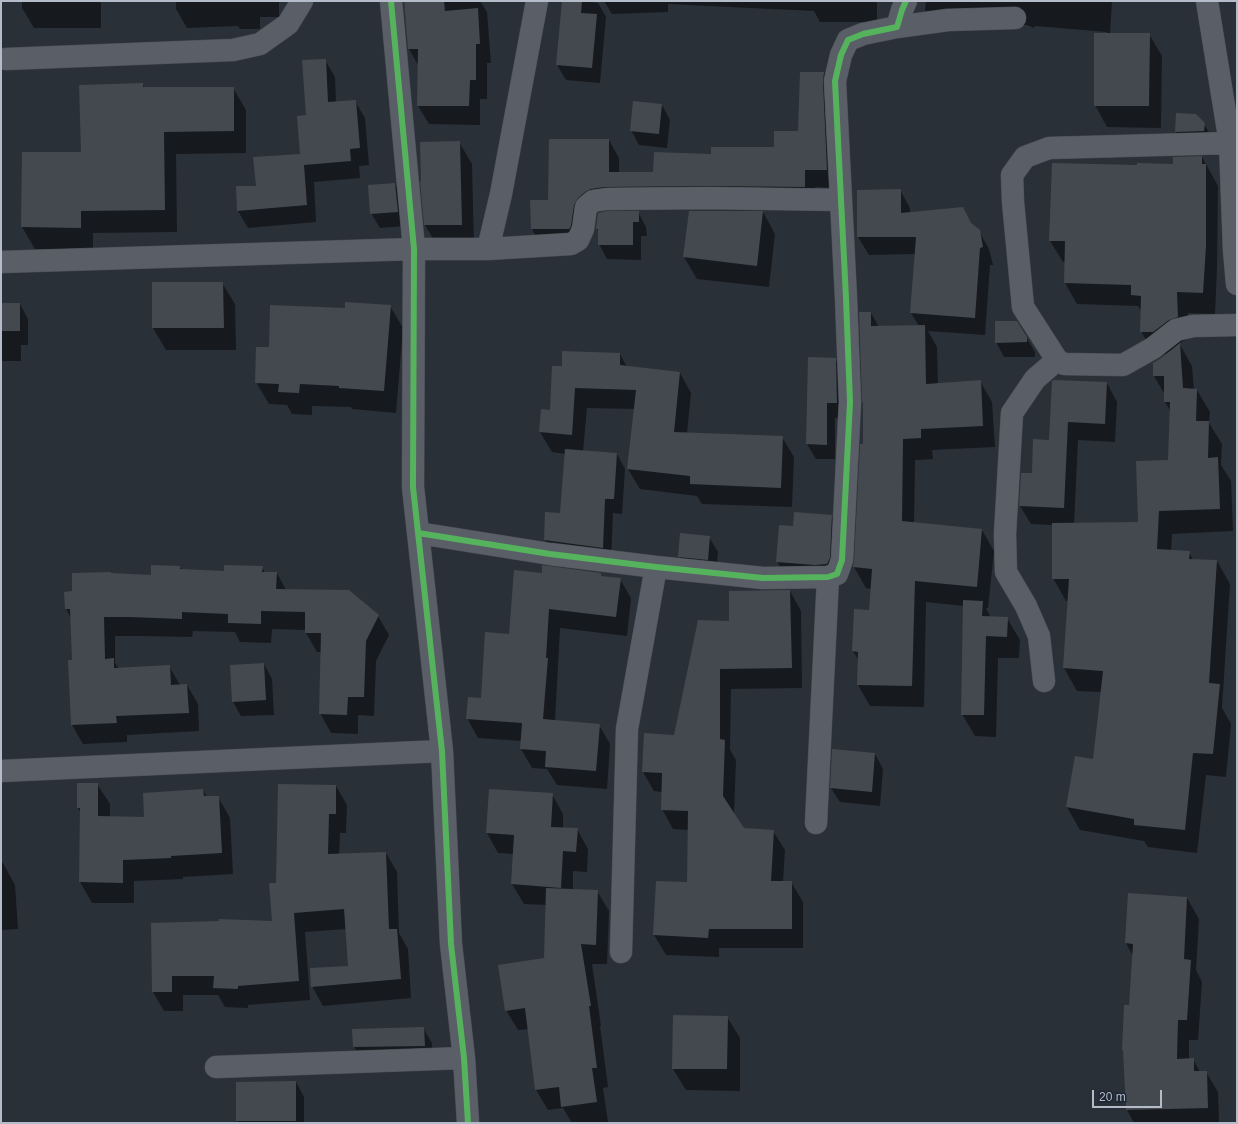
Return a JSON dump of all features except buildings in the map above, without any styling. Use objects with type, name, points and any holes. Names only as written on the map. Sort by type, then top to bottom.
[{"type":"street","points":[[6,59],[233,50],[260,44],[288,24],[302,1]]},
{"type":"street","points":[[390,1],[414,249],[414,487],[442,751],[451,944],[464,1058],[468,1123]]},
{"type":"street","points":[[488,248],[500,194],[537,1]]},
{"type":"street","points":[[897,27],[906,1]]},
{"type":"street","points":[[1210,1],[1234,142],[1234,250],[1237,284]]},
{"type":"street","points":[[418,533],[550,554],[763,578],[828,577],[837,574],[842,560],[850,402],[835,81],[841,55],[848,40],[863,34],[897,27],[948,20],[1015,18]]},
{"type":"street","points":[[1234,142],[1049,148],[1025,157],[1012,175],[1013,202],[1023,307],[1057,360],[1064,364],[1123,365],[1153,348],[1176,330],[1193,326],[1237,325]]},
{"type":"street","points":[[1,262],[488,248],[571,244],[578,240],[583,229],[586,207],[593,201],[606,199],[708,198],[841,200]]},
{"type":"street","points":[[1044,681],[1038,636],[1026,606],[1006,572],[1005,534],[1012,413],[1034,379],[1057,360]]},
{"type":"street","points":[[621,952],[627,729],[656,567]]},
{"type":"street","points":[[816,823],[828,577]]},
{"type":"street","points":[[1,771],[442,751]]},
{"type":"street","points":[[216,1067],[464,1058]]},
{"type":"cycle path","points":[[391,1],[414,249],[413,487],[442,751],[451,944],[464,1058],[468,1123]]},
{"type":"cycle path","points":[[418,533],[550,554],[763,578],[828,577],[837,574],[842,560],[850,402],[835,81],[841,55],[848,40],[863,34],[897,27],[906,1]]}]
